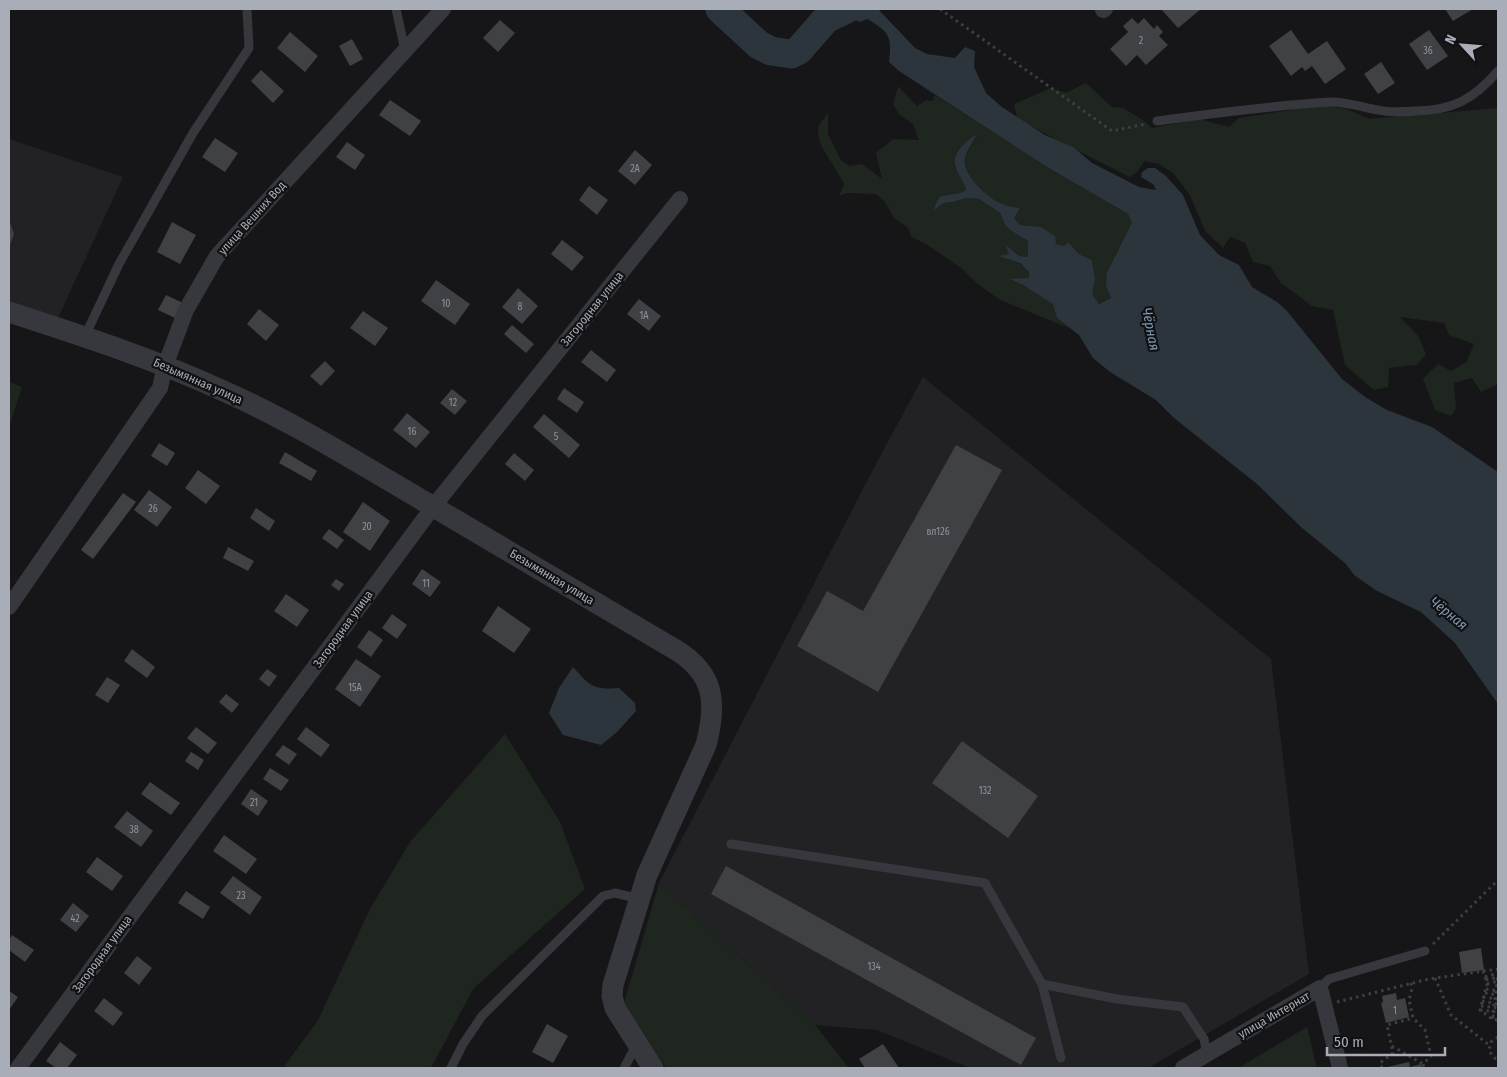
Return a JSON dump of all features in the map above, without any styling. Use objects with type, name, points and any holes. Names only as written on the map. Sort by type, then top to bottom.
[{"type":"street","name":"улица Вешних Вод","points":[[9,608],[160,388],[186,310],[217,256],[443,9]]},
{"type":"street","name":"Загородная улица","points":[[18,1068],[433,507],[680,199]]},
{"type":"street","name":"Безымянная улица","points":[[9,312],[85,336],[166,366],[229,393],[286,422],[682,654],[697,666],[704,675],[712,708],[711,727],[706,745],[647,875],[613,985],[614,1008],[653,1068]]},
{"type":"street","name":"улица Интернат","points":[[1183,1068],[1320,988],[1340,1068]]},
{"type":"lane","points":[[85,336],[119,264],[193,133],[249,48],[247,9]]},
{"type":"lane","points":[[396,9],[405,50]]},
{"type":"lane","points":[[1157,121],[1214,113],[1331,102],[1396,112],[1439,110],[1451,107],[1465,100],[1498,71]]},
{"type":"lane","points":[[731,844],[986,883],[1042,984],[1061,1058]]},
{"type":"lane","points":[[451,1068],[463,1044],[482,1016],[603,896],[615,893],[640,899]]},
{"type":"lane","points":[[1320,988],[1329,979],[1425,951]]},
{"type":"lane","points":[[1042,984],[1116,999],[1183,1007],[1204,1039],[1207,1054]]},
{"type":"lane","points":[[624,1068],[637,1043]]},
{"type":"path","points":[[940,9],[1112,132],[1157,121]]},
{"type":"path","points":[[1425,951],[1498,880]]},
{"type":"path","points":[[1325,1006],[1435,978],[1498,968]]},
{"type":"path","points":[[1483,971],[1486,980],[1483,999]]},
{"type":"path","points":[[1435,978],[1452,1015],[1489,1046]]},
{"type":"path","points":[[1486,980],[1498,980]]},
{"type":"path","points":[[1486,980],[1498,980]]},
{"type":"path","points":[[1498,980],[1495,1003],[1498,1020]]},
{"type":"path","points":[[1392,1046],[1424,1066],[1431,1056],[1426,1030],[1413,1018],[1409,1000],[1412,989],[1411,984]]},
{"type":"path","points":[[1483,999],[1495,1003],[1498,1008]]},
{"type":"path","points":[[1483,999],[1495,1003]]},
{"type":"path","points":[[1483,999],[1495,1003]]},
{"type":"path","points":[[1483,999],[1495,1003]]},
{"type":"path","points":[[1495,1003],[1498,1012]]},
{"type":"path","points":[[1495,1003],[1498,1016]]},
{"type":"path","points":[[1382,1068],[1380,1063],[1394,1053],[1387,1025],[1413,1018]]},
{"type":"path","points":[[1498,1037],[1489,1046],[1490,1054],[1498,1060]]},
{"type":"shaded area","points":[[1086,83],[1112,107],[1123,108],[1152,128],[1199,119],[1229,127],[1239,118],[1323,105],[1347,109],[1369,119],[1498,108],[1498,384],[1481,392],[1472,378],[1454,383],[1456,409],[1451,416],[1435,410],[1423,379],[1438,364],[1451,371],[1466,362],[1474,344],[1449,335],[1444,323],[1400,317],[1419,337],[1426,354],[1417,365],[1389,368],[1388,387],[1374,390],[1345,365],[1333,310],[1312,306],[1281,283],[1270,266],[1253,262],[1245,243],[1230,237],[1223,248],[1205,231],[1190,195],[1173,173],[1159,164],[1145,161],[1136,173],[1129,177],[1017,117],[1014,104],[1051,88],[1066,93]]},
{"type":"shaded area","points":[[898,86],[917,106],[926,100],[933,101],[935,95],[1047,167],[1128,214],[1132,222],[1116,254],[1106,286],[1111,298],[1098,304],[1091,294],[1095,279],[1092,260],[1079,254],[1068,242],[1064,247],[1056,244],[1041,227],[1020,225],[1014,218],[1020,208],[998,203],[978,187],[968,173],[965,160],[968,150],[977,135],[955,167],[963,178],[966,190],[960,193],[941,196],[935,209],[944,203],[966,198],[979,199],[1000,213],[1005,226],[1028,241],[1028,257],[1019,256],[1006,245],[1009,254],[999,256],[1022,265],[1029,273],[1030,278],[1011,280],[1054,304],[1057,318],[1069,328],[1000,300],[979,285],[960,267],[912,237],[907,227],[894,218],[885,202],[876,194],[847,193],[839,196],[844,184],[823,147],[818,132],[819,126],[828,113],[828,134],[840,159],[849,166],[862,164],[882,179],[876,153],[893,139],[919,140],[913,124],[899,114],[893,104]]},
{"type":"shaded area","points":[[9,139],[123,177],[57,320],[9,303]]},
{"type":"shaded area","points":[[923,377],[1271,659],[1309,974],[1148,1068],[970,1068],[877,1030],[815,1025],[659,883]]},
{"type":"shaded area","points":[[9,382],[22,387],[9,427]]},
{"type":"shaded area","points":[[505,734],[560,822],[585,889],[473,989],[431,1068],[283,1068],[318,1020],[370,909],[410,842]]},
{"type":"shaded area","points":[[659,883],[815,1025],[849,1068],[666,1068],[624,1003]]},
{"type":"shaded area","points":[[1307,1027],[1317,1068],[1238,1068]]},
{"type":"water","points":[[826,9],[878,9],[915,48],[927,54],[955,58],[965,47],[975,51],[974,67],[986,93],[1002,107],[1045,135],[1073,147],[1092,163],[1139,187],[1156,190],[1153,184],[1141,177],[1142,172],[1148,168],[1155,168],[1166,176],[1183,195],[1200,235],[1219,255],[1239,265],[1252,287],[1277,302],[1287,311],[1342,379],[1365,397],[1387,410],[1432,427],[1498,472],[1498,704],[1455,643],[1421,612],[1377,591],[1354,575],[1346,564],[1301,527],[1257,484],[1174,418],[1156,400],[1110,372],[1093,358],[1079,335],[1057,318],[1053,304],[1023,285],[1009,279],[1029,278],[1029,272],[1020,263],[998,256],[1009,254],[1005,244],[1019,256],[1028,257],[1028,241],[1005,225],[1000,213],[979,199],[966,198],[944,203],[934,210],[941,196],[960,193],[966,190],[956,168],[955,157],[957,152],[977,134],[968,149],[965,159],[965,165],[972,180],[999,203],[1020,208],[1014,218],[1020,225],[1041,227],[1055,236],[1056,244],[1064,246],[1068,242],[1079,254],[1092,260],[1095,279],[1092,294],[1099,304],[1111,298],[1106,286],[1107,273],[1132,222],[1128,214],[1047,167],[899,71],[889,62],[890,47],[888,36],[881,28],[867,19],[860,22],[853,19],[839,23],[815,40],[801,59],[783,60],[773,56],[759,45],[783,48],[796,45]]},
{"type":"water","points":[[573,667],[588,683],[603,688],[619,688],[635,703],[636,711],[617,732],[601,745],[563,735],[549,713],[559,688]]},
{"type":"building","points":[[1161,9],[1201,9],[1178,28]]},
{"type":"building","points":[[1445,9],[1473,9],[1453,21]]},
{"type":"building","points":[[1132,18],[1138,24],[1144,18],[1154,29],[1157,25],[1163,32],[1159,36],[1168,45],[1146,65],[1137,55],[1126,66],[1110,49],[1128,32],[1123,26]]},
{"type":"building","points":[[500,20],[515,33],[498,52],[483,38]]},
{"type":"building","points":[[1291,30],[1308,54],[1327,41],[1346,69],[1325,84],[1312,66],[1305,71],[1302,67],[1291,76],[1269,46]]},
{"type":"building","points":[[1429,30],[1448,56],[1427,70],[1409,44]]},
{"type":"building","points":[[290,32],[318,56],[305,72],[277,48]]},
{"type":"building","points":[[352,39],[363,59],[350,66],[339,46]]},
{"type":"building","points":[[1381,62],[1395,83],[1378,94],[1364,74]]},
{"type":"building","points":[[261,70],[284,91],[273,103],[251,81]]},
{"type":"building","points":[[390,100],[421,121],[410,136],[379,115]]},
{"type":"building","points":[[215,138],[238,153],[225,172],[202,157]]},
{"type":"building","points":[[347,142],[365,155],[355,170],[336,157]]},
{"type":"building","points":[[635,150],[652,165],[635,185],[618,171]]},
{"type":"building","points":[[589,186],[608,200],[597,215],[579,200]]},
{"type":"building","points":[[9,220],[14,234],[9,248]]},
{"type":"building","points":[[172,222],[196,235],[180,264],[157,252]]},
{"type":"building","points":[[562,240],[584,257],[572,271],[551,254]]},
{"type":"building","points":[[436,280],[470,304],[455,325],[421,301]]},
{"type":"building","points":[[518,288],[538,306],[522,324],[502,307]]},
{"type":"building","points":[[166,295],[183,303],[175,318],[158,310]]},
{"type":"building","points":[[639,299],[661,316],[649,331],[627,314]]},
{"type":"building","points":[[259,309],[279,325],[266,341],[247,324]]},
{"type":"building","points":[[363,311],[388,328],[375,346],[350,328]]},
{"type":"building","points":[[512,325],[534,344],[526,353],[504,334]]},
{"type":"building","points":[[591,350],[616,370],[607,382],[581,362]]},
{"type":"building","points":[[325,361],[335,371],[321,386],[310,376]]},
{"type":"building","points":[[564,388],[584,402],[577,413],[557,399]]},
{"type":"building","points":[[452,389],[467,401],[455,415],[440,403]]},
{"type":"building","points":[[407,413],[430,432],[416,448],[393,430]]},
{"type":"building","points":[[544,414],[580,445],[569,458],[533,427]]},
{"type":"building","points":[[159,443],[175,453],[167,466],[151,456]]},
{"type":"building","points":[[956,445],[1002,470],[878,692],[797,646],[827,591],[863,611]]},
{"type":"building","points":[[285,452],[317,471],[311,481],[279,463]]},
{"type":"building","points":[[514,453],[534,470],[525,481],[505,464]]},
{"type":"building","points":[[198,470],[220,486],[206,504],[185,488]]},
{"type":"building","points":[[149,490],[172,507],[157,527],[134,510]]},
{"type":"building","points":[[123,493],[136,502],[93,559],[81,550]]},
{"type":"building","points":[[363,502],[390,521],[370,551],[343,532]]},
{"type":"building","points":[[256,508],[275,521],[269,531],[250,518]]},
{"type":"building","points":[[329,529],[344,540],[337,549],[322,538]]},
{"type":"building","points":[[228,547],[254,561],[248,571],[223,558]]},
{"type":"building","points":[[422,569],[441,582],[430,597],[412,584]]},
{"type":"building","points":[[336,579],[344,584],[339,591],[331,585]]},
{"type":"building","points":[[286,594],[309,610],[297,627],[274,611]]},
{"type":"building","points":[[498,606],[531,629],[514,653],[482,631]]},
{"type":"building","points":[[392,614],[407,625],[397,639],[382,628]]},
{"type":"building","points":[[369,630],[383,640],[371,657],[357,647]]},
{"type":"building","points":[[132,649],[155,667],[147,678],[124,661]]},
{"type":"building","points":[[356,659],[381,676],[360,707],[335,689]]},
{"type":"building","points":[[267,669],[277,676],[269,687],[259,679]]},
{"type":"building","points":[[107,677],[120,685],[108,703],[95,695]]},
{"type":"building","points":[[226,694],[239,704],[232,713],[219,702]]},
{"type":"building","points":[[196,727],[217,743],[208,754],[187,738]]},
{"type":"building","points":[[306,727],[330,745],[321,757],[297,739]]},
{"type":"building","points":[[962,741],[1038,796],[1008,838],[932,783]]},
{"type":"building","points":[[283,745],[297,754],[289,765],[275,755]]},
{"type":"building","points":[[191,752],[204,760],[198,770],[185,761]]},
{"type":"building","points":[[270,768],[289,780],[281,791],[263,779]]},
{"type":"building","points":[[150,782],[180,803],[171,815],[141,794]]},
{"type":"building","points":[[251,789],[268,801],[258,816],[241,804]]},
{"type":"building","points":[[127,811],[153,831],[141,847],[114,827]]},
{"type":"building","points":[[224,835],[257,859],[246,874],[213,851]]},
{"type":"building","points":[[97,857],[123,876],[112,891],[86,872]]},
{"type":"building","points":[[726,866],[1036,1038],[1021,1065],[711,894]]},
{"type":"building","points":[[233,876],[262,897],[250,915],[220,893]]},
{"type":"building","points":[[186,891],[210,907],[203,919],[178,903]]},
{"type":"building","points":[[73,903],[89,916],[76,932],[60,920]]},
{"type":"building","points":[[12,935],[34,950],[25,962],[9,950],[9,940]]},
{"type":"building","points":[[1481,948],[1484,970],[1462,973],[1459,952]]},
{"type":"building","points":[[137,956],[152,968],[139,985],[124,973]]},
{"type":"building","points":[[9,991],[18,997],[9,1010]]},
{"type":"building","points":[[1396,993],[1397,1000],[1405,998],[1409,1017],[1386,1023],[1381,1003],[1383,1002],[1382,996]]},
{"type":"building","points":[[104,998],[123,1013],[113,1026],[94,1011]]},
{"type":"building","points":[[547,1024],[568,1036],[553,1063],[532,1052]]},
{"type":"building","points":[[60,1042],[77,1055],[67,1068],[56,1068],[46,1061]]},
{"type":"building","points":[[883,1044],[899,1068],[865,1068],[859,1059]]},
{"type":"building","points":[[1409,1062],[1410,1067],[1421,1064],[1422,1068],[1383,1068]]},
{"type":"waterway","name":"Чёрная","points":[[720,9],[759,45],[771,51],[791,54],[799,50],[826,19],[847,9]]}]
